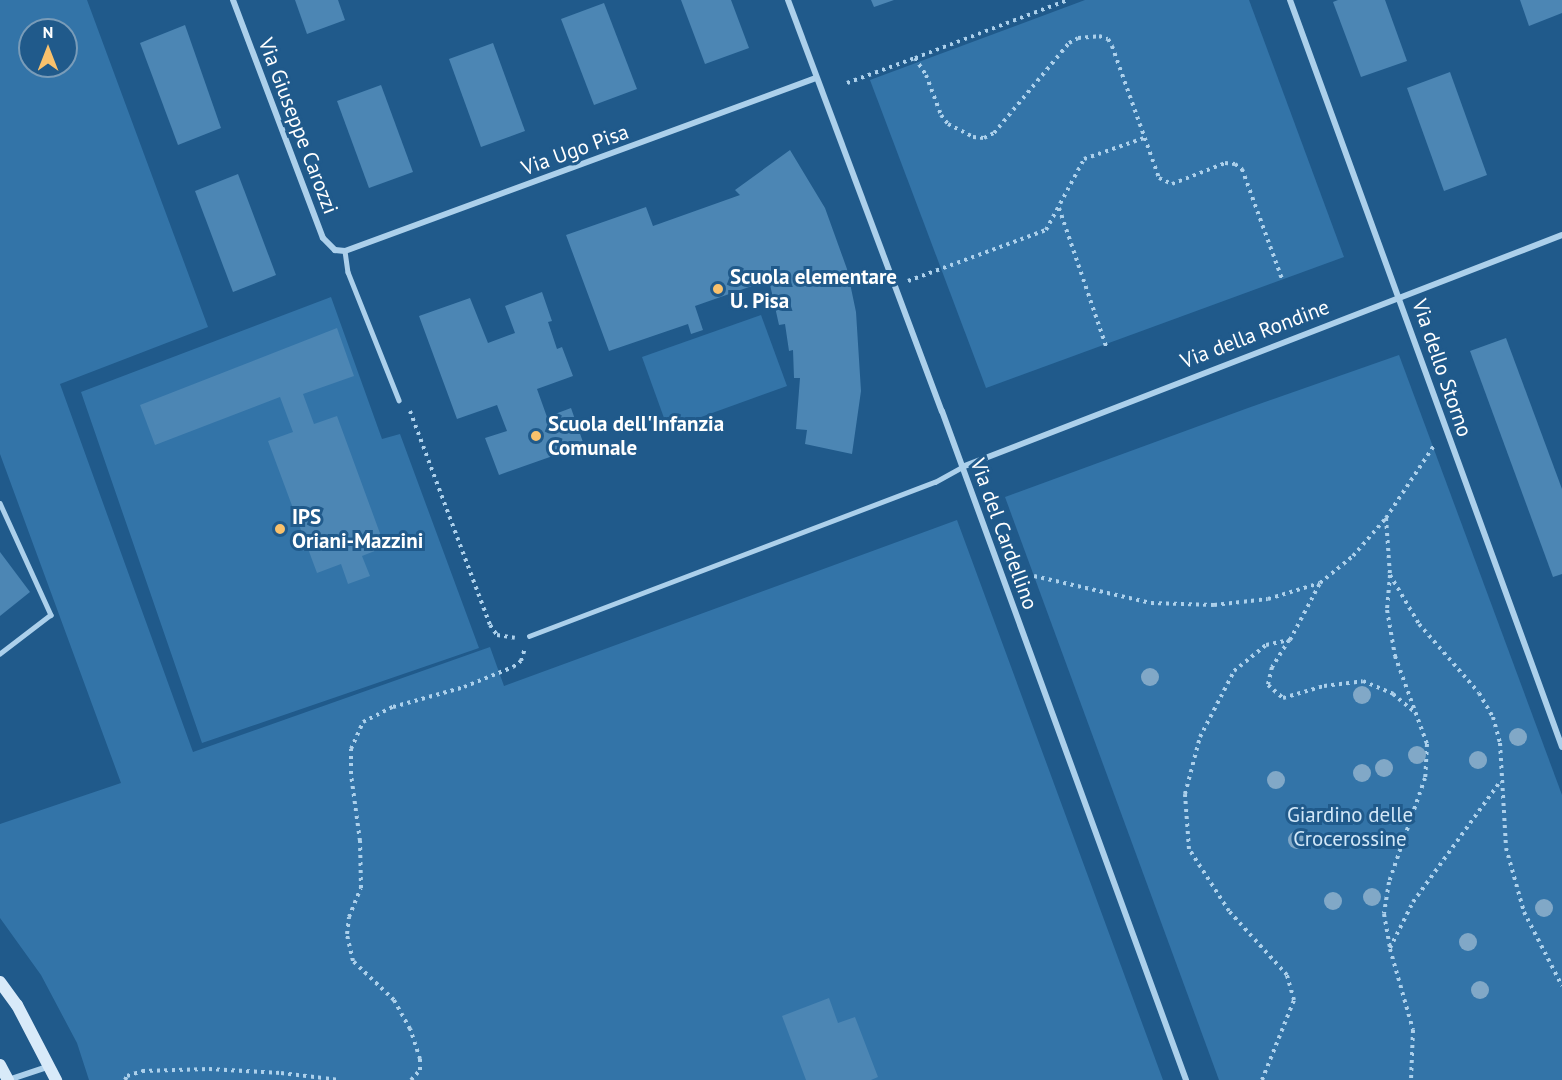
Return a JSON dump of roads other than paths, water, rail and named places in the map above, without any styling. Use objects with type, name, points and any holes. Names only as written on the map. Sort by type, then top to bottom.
[{"type":"main road","points":[[0,982],[17,1005],[56,1080]]},
{"type":"main road","points":[[0,1065],[8,1080]]},
{"type":"street","name":"Via Giuseppe Carozzi","points":[[232,0],[323,238],[335,250],[345,251]]},
{"type":"street","name":"Via del Cardellino","points":[[788,0],[1186,1080]]},
{"type":"street","name":"Via dello Storno","points":[[1290,0],[1562,747]]},
{"type":"street","name":"Via Ugo Pisa","points":[[345,251],[816,78]]},
{"type":"street","name":"Via della Rondine","points":[[962,467],[1399,296],[1562,235]]},
{"type":"street","points":[[8,1080],[50,1066]]},
{"type":"lane","points":[[345,251],[351,279],[399,400]]},
{"type":"lane","points":[[529,636],[935,482],[962,467]]},
{"type":"lane","points":[[0,504],[51,615],[0,654]]},
{"type":"place","name":"Scuola elementare U. Pisa","points":[[718,289]]},
{"type":"place","name":"Scuola dell'Infanzia Comunale","points":[[536,436]]},
{"type":"place","name":"IPS Oriani-Mazzini","points":[[280,529]]},
{"type":"park label","name":"Giardino delle Crocerossine","points":[[1350,827]]}]
